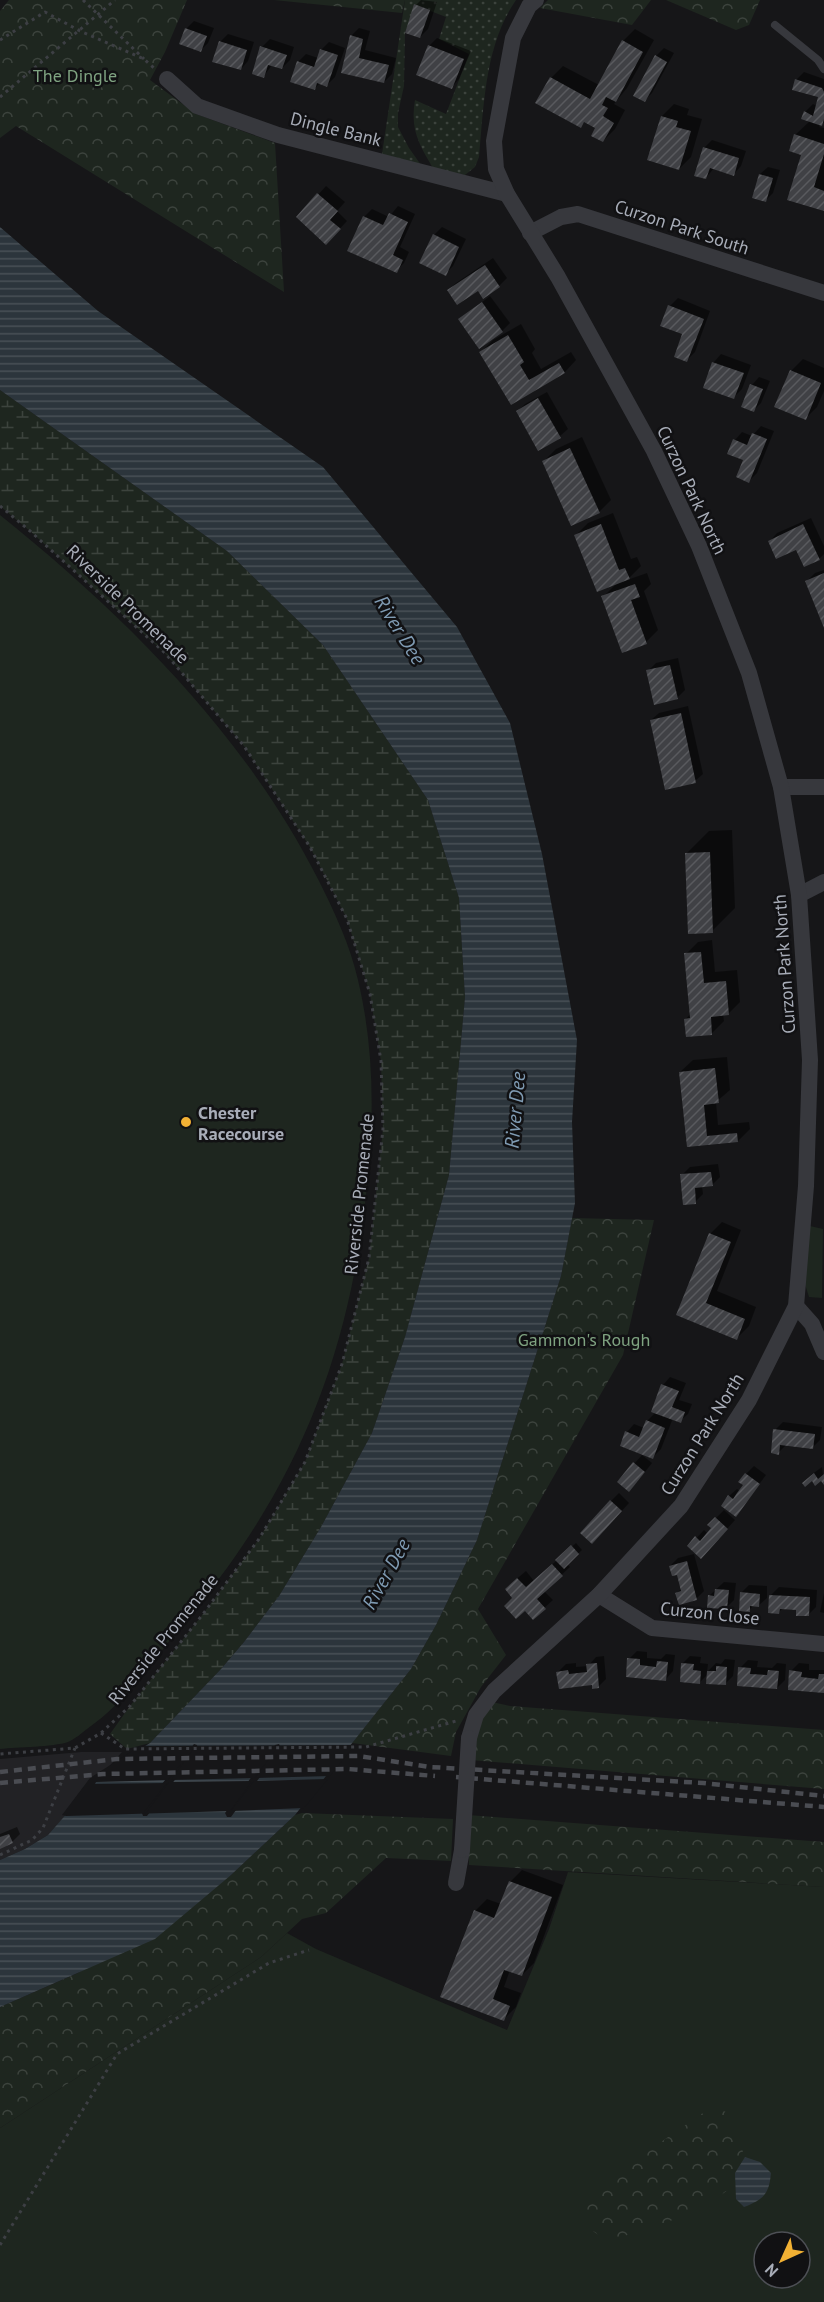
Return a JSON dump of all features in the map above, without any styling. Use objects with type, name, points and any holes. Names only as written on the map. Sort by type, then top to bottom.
[{"type":"street","name":"Curzon Park North","points":[[456,1883],[462,1850],[470,1738],[476,1715],[494,1691],[599,1596],[681,1506],[749,1400],[796,1306],[806,1186],[810,1060],[799,896],[781,787],[749,673],[699,546],[654,451],[558,277],[507,194],[496,169],[494,141],[513,39],[529,6],[536,0]]},
{"type":"street","name":"Dingle Bank","points":[[167,79],[197,106],[278,135],[507,194]]},
{"type":"street","name":"Curzon Park South","points":[[530,233],[561,217],[578,214],[824,293]]},
{"type":"street","points":[[781,787],[824,788]]},
{"type":"street","points":[[799,896],[824,882]]},
{"type":"street","points":[[796,1306],[812,1324],[824,1352]]},
{"type":"street","name":"Curzon Close","points":[[599,1596],[652,1628],[824,1644]]},
{"type":"lane","points":[[775,25],[818,60],[824,69]]},
{"type":"path","points":[[0,40],[45,12],[80,31],[144,60],[83,0]]},
{"type":"path","points":[[0,97],[115,0]]},
{"type":"path","name":"Riverside Promenade","points":[[0,506],[165,653],[244,746],[310,847],[347,919],[370,994],[381,1061],[383,1129],[369,1258],[342,1364],[305,1462],[259,1539],[130,1706],[100,1733],[75,1748]]},
{"type":"path","points":[[100,1733],[125,1749],[366,1747],[476,1715]]},
{"type":"path","points":[[0,1754],[75,1748],[43,1828],[32,1840],[0,1854]]},
{"type":"path","points":[[0,2245],[117,2054],[269,1963],[309,1950]]},
{"type":"shaded area","points":[[81,1752],[122,1752],[48,1835],[0,1860],[0,1759]]},
{"type":"green space","name":"The Dingle","points":[[9,0],[187,0],[165,52],[150,80],[196,114],[275,143],[284,292],[16,126],[0,138],[0,11]]},
{"type":"green space","points":[[274,0],[405,0],[402,13]]},
{"type":"green space","points":[[405,0],[516,0],[506,17],[492,55],[479,157],[475,167],[465,175],[434,170],[417,137],[414,111],[415,100],[446,114],[469,54],[439,39],[446,17],[415,5],[405,33],[404,86],[398,113],[398,127],[421,165],[382,154]]},
{"type":"green space","points":[[548,0],[651,0],[632,25],[540,8]]},
{"type":"green space","points":[[666,0],[760,0],[749,25],[736,30]]},
{"type":"green space","points":[[0,390],[227,551],[323,645],[428,800],[459,898],[465,997],[449,1175],[405,1337],[372,1433],[321,1527],[279,1596],[244,1642],[150,1743],[127,1749],[110,1734],[259,1539],[305,1462],[342,1364],[369,1258],[383,1129],[381,1061],[370,994],[347,919],[310,847],[244,746],[165,653],[0,506]]},
{"type":"green space","name":"Chester Racecourse","points":[[0,515],[93,594],[179,682],[219,728],[256,777],[290,828],[331,905],[355,967],[365,1013],[369,1046],[372,1113],[368,1180],[351,1290],[328,1375],[295,1455],[275,1493],[222,1575],[115,1706],[68,1742],[0,1749]]},
{"type":"green space","name":"Gammon's Rough","points":[[572,1218],[654,1220],[623,1355],[478,1609],[506,1655],[481,1687],[456,1732],[451,1756],[352,1743],[411,1669],[436,1625],[477,1540],[561,1276]]},
{"type":"green space","points":[[810,1226],[823,1229],[822,1298],[809,1297],[803,1278]]},
{"type":"green space","points":[[492,1702],[510,1706],[824,1730],[824,1789],[470,1760],[474,1720]]},
{"type":"green space","points":[[302,1813],[453,1819],[451,1861],[386,1858],[326,1913],[302,1919],[261,1957],[0,2128],[0,2007],[78,1973],[231,1875],[295,1815]]},
{"type":"green space","points":[[468,1815],[824,1842],[824,1887],[469,1865]]},
{"type":"green space","points":[[568,1872],[824,1887],[824,2302],[0,2302],[0,2128],[261,1957],[287,1933],[316,1949],[507,2030],[549,1929]]},
{"type":"green space","points":[[713,2106],[728,2113],[745,2157],[735,2173],[736,2184],[702,2209],[654,2227],[607,2241],[590,2229],[584,2213],[593,2189]]},
{"type":"water","name":"River Dee","points":[[0,227],[98,311],[323,467],[457,627],[510,723],[542,854],[577,1040],[572,1122],[575,1203],[561,1276],[477,1540],[436,1625],[411,1669],[295,1815],[231,1875],[155,1939],[0,2007],[0,1860],[48,1835],[92,1780],[150,1743],[221,1669],[279,1596],[321,1527],[372,1433],[405,1337],[449,1175],[465,997],[459,898],[428,800],[323,645],[227,551],[0,390]],"holes":[[[194,1744],[197,1745],[198,1750],[147,1816],[143,1816],[141,1810]],[[279,1744],[281,1748],[231,1817],[227,1817],[225,1813],[275,1745]]]},
{"type":"water","points":[[745,2157],[760,2162],[771,2173],[769,2186],[764,2195],[744,2207],[736,2199],[735,2173]]},
{"type":"pier","points":[[355,1745],[330,1776],[255,1778],[278,1747],[254,1778],[171,1780],[195,1747],[168,1780],[96,1782],[95,1784],[167,1783],[144,1812],[146,1813],[169,1782],[252,1781],[230,1811],[66,1816],[62,1815],[90,1778],[140,1746]]},
{"type":"pier","points":[[328,1779],[304,1808],[231,1811],[254,1781]]},
{"type":"building","points":[[414,4],[430,10],[420,38],[405,33]]},
{"type":"building","points":[[185,28],[207,36],[201,52],[179,44]]},
{"type":"building","points":[[350,35],[363,39],[359,58],[389,65],[384,83],[341,73]]},
{"type":"building","points":[[622,40],[643,52],[616,102],[606,97],[602,105],[608,108],[603,116],[614,123],[603,142],[591,136],[595,128],[584,122],[581,128],[535,103],[550,77],[590,99]]},
{"type":"building","points":[[219,41],[247,50],[241,70],[212,62]]},
{"type":"building","points":[[428,45],[464,59],[452,89],[416,75]]},
{"type":"building","points":[[260,46],[287,55],[282,69],[268,65],[264,78],[252,74]]},
{"type":"building","points":[[320,49],[338,55],[327,87],[317,83],[315,90],[290,82],[297,61],[314,67]]},
{"type":"building","points":[[655,55],[667,62],[645,102],[633,96]]},
{"type":"building","points":[[795,79],[822,88],[824,119],[822,126],[801,119],[804,111],[813,116],[818,97],[792,90]]},
{"type":"building","points":[[661,116],[678,121],[676,127],[691,131],[679,170],[647,160]]},
{"type":"building","points":[[794,134],[824,144],[824,154],[814,187],[824,191],[824,211],[787,200],[801,155],[789,151]]},
{"type":"building","points":[[703,147],[739,158],[734,176],[710,168],[706,179],[694,176]]},
{"type":"building","points":[[759,174],[773,178],[766,202],[752,198]]},
{"type":"building","points":[[317,193],[338,211],[330,220],[341,229],[326,245],[296,217]]},
{"type":"building","points":[[389,213],[408,222],[393,255],[403,260],[397,273],[347,251],[363,216],[383,225]]},
{"type":"building","points":[[433,234],[459,247],[446,276],[419,263]]},
{"type":"building","points":[[485,265],[500,287],[483,299],[478,291],[457,305],[447,290]]},
{"type":"building","points":[[482,302],[503,332],[479,349],[458,319]]},
{"type":"building","points":[[668,305],[704,319],[687,362],[674,357],[682,334],[660,326]]},
{"type":"building","points":[[508,335],[524,362],[520,365],[529,380],[559,363],[565,373],[511,405],[479,352]]},
{"type":"building","points":[[712,362],[744,373],[734,399],[703,388]]},
{"type":"building","points":[[790,370],[821,383],[806,420],[774,407]]},
{"type":"building","points":[[750,384],[763,389],[754,412],[741,407]]},
{"type":"building","points":[[538,398],[561,438],[538,451],[516,411]]},
{"type":"building","points":[[752,433],[767,439],[749,483],[736,477],[743,460],[727,454],[733,439],[747,445]]},
{"type":"building","points":[[570,448],[600,513],[571,526],[542,461]]},
{"type":"building","points":[[601,524],[619,570],[625,568],[630,579],[597,592],[574,535]]},
{"type":"building","points":[[803,524],[820,560],[804,567],[796,550],[776,559],[768,541]]},
{"type":"building","points":[[824,573],[824,628],[805,581]]},
{"type":"building","points":[[635,584],[640,597],[631,600],[647,644],[622,653],[601,596]]},
{"type":"building","points":[[670,665],[678,699],[654,705],[646,670]]},
{"type":"building","points":[[681,713],[696,783],[665,790],[650,720]]},
{"type":"building","points":[[710,852],[713,933],[688,934],[685,853]]},
{"type":"building","points":[[701,952],[704,983],[726,981],[729,1015],[711,1017],[712,1035],[686,1037],[684,1019],[690,1018],[684,953]]},
{"type":"building","points":[[715,1068],[719,1103],[704,1105],[707,1136],[737,1133],[738,1142],[687,1147],[679,1072]]},
{"type":"building","points":[[711,1172],[713,1186],[695,1188],[696,1204],[683,1205],[680,1174]]},
{"type":"building","points":[[709,1233],[731,1242],[706,1303],[745,1319],[737,1340],[676,1315]]},
{"type":"building","points":[[661,1384],[679,1391],[672,1407],[685,1412],[681,1423],[651,1412]]},
{"type":"building","points":[[646,1420],[665,1428],[653,1459],[620,1446],[625,1431],[639,1437]]},
{"type":"building","points":[[773,1429],[815,1434],[813,1449],[780,1445],[779,1455],[771,1453]]},
{"type":"building","points":[[633,1462],[645,1472],[629,1492],[617,1482]]},
{"type":"building","points":[[745,1473],[760,1484],[736,1517],[721,1506],[728,1495],[733,1499],[743,1485],[738,1482]]},
{"type":"building","points":[[814,1473],[818,1479],[824,1474],[824,1485],[821,1481],[815,1486],[812,1481],[805,1487],[802,1483]]},
{"type":"building","points":[[610,1500],[622,1511],[592,1544],[580,1533]]},
{"type":"building","points":[[715,1517],[728,1529],[701,1559],[687,1546],[695,1536],[700,1541],[711,1528],[707,1525]]},
{"type":"building","points":[[571,1545],[579,1554],[564,1569],[555,1560]]},
{"type":"building","points":[[687,1561],[697,1600],[679,1605],[675,1593],[681,1591],[677,1575],[672,1576],[669,1566]]},
{"type":"building","points":[[552,1564],[563,1576],[537,1599],[546,1609],[533,1620],[525,1611],[516,1619],[504,1606],[512,1598],[505,1589],[517,1578],[526,1587]]},
{"type":"building","points":[[715,1589],[729,1590],[727,1609],[707,1608],[708,1595],[714,1596]]},
{"type":"building","points":[[740,1592],[760,1594],[759,1607],[750,1606],[750,1612],[739,1611]]},
{"type":"building","points":[[769,1595],[810,1597],[809,1616],[796,1616],[796,1610],[780,1609],[779,1614],[768,1613]]},
{"type":"building","points":[[627,1658],[640,1659],[640,1665],[656,1667],[657,1661],[668,1662],[666,1681],[626,1677]]},
{"type":"building","points":[[597,1663],[599,1688],[592,1689],[592,1685],[559,1689],[556,1672],[568,1670],[569,1674],[587,1672],[586,1664]]},
{"type":"building","points":[[681,1663],[694,1664],[693,1670],[701,1671],[700,1684],[680,1682]]},
{"type":"building","points":[[716,1666],[727,1667],[726,1685],[706,1684],[707,1671],[716,1671]]},
{"type":"building","points":[[738,1667],[751,1668],[750,1674],[767,1675],[768,1670],[779,1671],[777,1689],[737,1686]]},
{"type":"building","points":[[789,1670],[802,1672],[801,1677],[818,1679],[819,1674],[824,1674],[824,1693],[788,1690]]},
{"type":"building","points":[[9,1834],[13,1843],[0,1849],[0,1837]]},
{"type":"building","points":[[509,1881],[552,1897],[522,1976],[504,1970],[493,1999],[510,2006],[504,2021],[440,1997],[474,1910],[494,1918]]},
{"type":"railway","points":[[0,1772],[117,1759],[359,1756],[430,1767],[703,1783],[824,1796]]},
{"type":"railway","points":[[0,1783],[103,1774],[348,1769],[435,1776]]},
{"type":"railway","points":[[456,1777],[824,1807]]},
{"type":"place","name":"Chester Racecourse","points":[[186,1122]]}]
